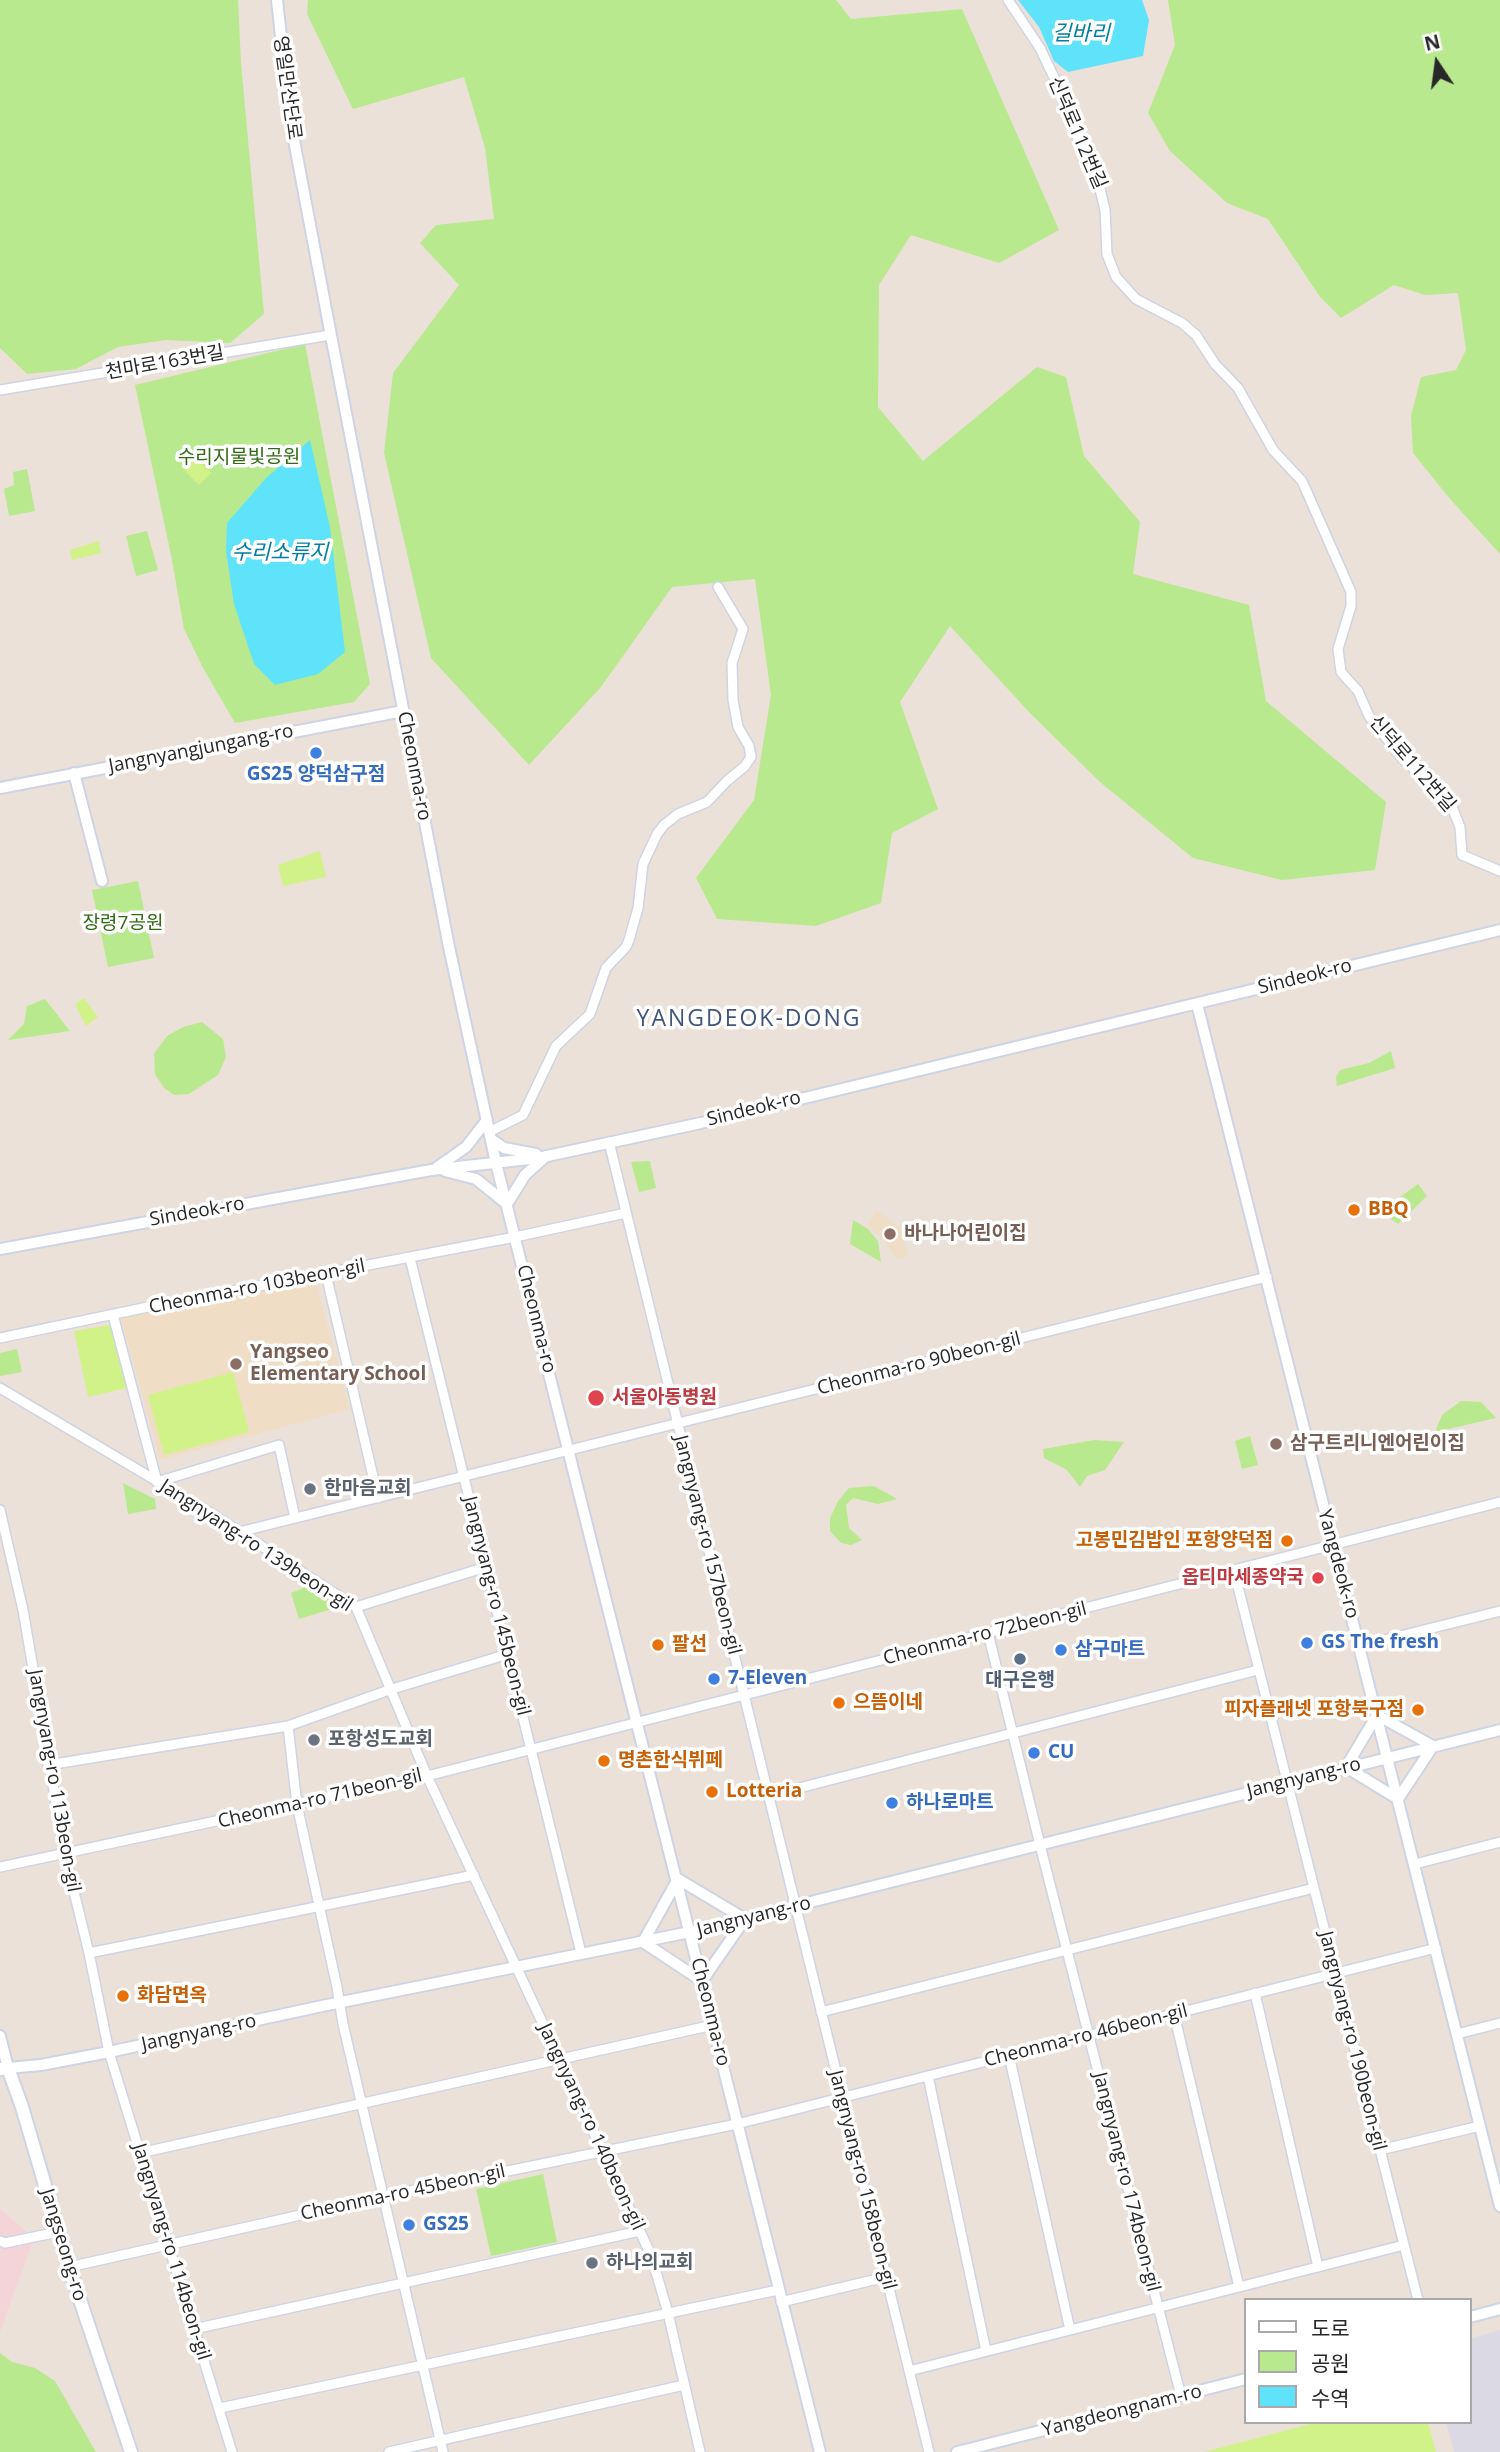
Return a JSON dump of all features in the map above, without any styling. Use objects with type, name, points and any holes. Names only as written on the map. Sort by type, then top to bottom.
[{"type":"main road","name":"Jangseong-ro","points":[[4,2068],[22,2107],[69,2267],[131,2452]]},
{"type":"street","name":"영일만산단로","points":[[277,0],[284,77],[300,176]]},
{"type":"street","name":"신덕로112번길","points":[[1009,0],[1040,48],[1100,188],[1105,210],[1107,254],[1116,277],[1136,299],[1182,323],[1196,335],[1215,364],[1238,388],[1273,450],[1302,481],[1351,592],[1351,606],[1338,649],[1341,672],[1358,691],[1369,716],[1402,758],[1450,802],[1460,827],[1462,855],[1500,871]]},
{"type":"street","name":"Cheonma-ro","points":[[300,176],[449,947],[496,1163],[820,2452]]},
{"type":"street","name":"천마로163번길","points":[[0,390],[330,335]]},
{"type":"street","points":[[546,1156],[504,1148],[490,1135],[523,1115],[556,1046],[590,1014],[606,968],[626,947],[629,940],[638,908],[643,864],[657,834],[671,818],[707,802],[751,757],[749,746],[738,727],[733,700],[732,663],[743,629],[718,587]]},
{"type":"street","name":"Jangnyangjungang-ro","points":[[0,788],[403,711]]},
{"type":"street","points":[[74,774],[102,881]]},
{"type":"street","name":"Sindeok-ro","points":[[0,1249],[436,1169],[546,1156],[701,1123],[1500,930]]},
{"type":"street","name":"Yangdeok-ro","points":[[1197,1004],[1500,2206]]},
{"type":"street","points":[[436,1169],[466,1147],[487,1120]]},
{"type":"street","name":"Jangnyang-ro 157beon-gil","points":[[609,1142],[795,1907]]},
{"type":"street","points":[[436,1169],[476,1179],[507,1204],[525,1175],[546,1156]]},
{"type":"street","name":"Cheonma-ro 103beon-gil","points":[[0,1338],[626,1213]]},
{"type":"street","name":"Jangnyang-ro 145beon-gil","points":[[410,1258],[581,1953]]},
{"type":"street","points":[[326,1275],[379,1498]]},
{"type":"street","name":"Cheonma-ro 90beon-gil","points":[[239,1532],[1267,1277]]},
{"type":"street","points":[[113,1315],[157,1482],[279,1445],[295,1518]]},
{"type":"street","name":"Jangnyang-ro 139beon-gil","points":[[0,1388],[239,1532],[356,1607],[389,1690],[515,1967]]},
{"type":"street","name":"Cheonma-ro 72beon-gil","points":[[638,1721],[1500,1502]]},
{"type":"street","name":"Jangnyang-ro 113beon-gil","points":[[0,1510],[23,1610],[65,1855],[89,1953],[108,2052]]},
{"type":"street","points":[[356,1607],[486,1567]]},
{"type":"street","name":"Jangnyang-ro 190beon-gil","points":[[1234,1571],[1417,2298]]},
{"type":"street","points":[[1360,1646],[1500,1611]]},
{"type":"street","name":"Jangnyang-ro 174beon-gil","points":[[988,1633],[1181,2396]]},
{"type":"street","points":[[48,1765],[288,1726],[389,1690],[508,1654]]},
{"type":"street","points":[[768,1796],[1258,1670]]},
{"type":"street","points":[[1377,1715],[1433,1746],[1398,1799],[1346,1768],[1377,1715]]},
{"type":"street","name":"Cheonma-ro 71beon-gil","points":[[0,1867],[427,1776],[638,1721]]},
{"type":"street","points":[[288,1726],[297,1805],[360,2104],[443,2452]]},
{"type":"street","name":"Jangnyang-ro","points":[[4,2068],[41,2065],[108,2052],[690,1932],[1500,1730]]},
{"type":"street","points":[[1415,1864],[1500,1842]]},
{"type":"street","points":[[89,1953],[474,1875]]},
{"type":"street","points":[[678,1879],[745,1919],[702,1981],[643,1942],[678,1879]]},
{"type":"street","points":[[821,2012],[1314,1888]]},
{"type":"street","name":"Jangnyang-ro 158beon-gil","points":[[795,1907],[929,2452]]},
{"type":"street","name":"Cheonma-ro 46beon-gil","points":[[737,2124],[1436,1948]]},
{"type":"street","name":"Jangnyang-ro 140beon-gil","points":[[515,1967],[651,2255],[668,2313],[701,2452]]},
{"type":"street","points":[[1255,1993],[1318,2267]]},
{"type":"street","points":[[1174,2014],[1239,2287]]},
{"type":"street","points":[[1457,2034],[1500,2023]]},
{"type":"street","points":[[140,2153],[713,2025]]},
{"type":"street","name":"Jangseong-ro","points":[[0,2036],[4,2068]]},
{"type":"street","name":"Jangnyang-ro 114beon-gil","points":[[108,2052],[232,2452]]},
{"type":"street","points":[[1009,2055],[1070,2330]]},
{"type":"street","points":[[928,2076],[986,2351]]},
{"type":"street","name":"Cheonma-ro 45beon-gil","points":[[69,2267],[382,2197],[737,2124]]},
{"type":"street","points":[[1380,2150],[1480,2126]]},
{"type":"street","points":[[194,2329],[640,2231]]},
{"type":"street","points":[[0,2241],[5,2243],[58,2232]]},
{"type":"street","points":[[909,2371],[1404,2245]]},
{"type":"street","points":[[781,2302],[886,2277]]},
{"type":"street","points":[[220,2408],[778,2290]]},
{"type":"street","points":[[1472,2317],[1500,2309]]},
{"type":"street","name":"Yangdeongnam-ro","points":[[957,2452],[1244,2380]]},
{"type":"street","points":[[389,2452],[684,2385]]},
{"type":"shaded area","name":"바나나어린이집","points":[[877,1210],[901,1228],[908,1256],[897,1259],[867,1225]]},
{"type":"shaded area","name":"Yangseo Elementary School","points":[[315,1280],[350,1409],[160,1460],[121,1318]]},
{"type":"shaded area","points":[[0,2209],[34,2238],[0,2332]]},
{"type":"shaded area","points":[[1500,2330],[1500,2452],[1454,2452],[1447,2424],[1472,2424],[1472,2338]]},
{"type":"green space","points":[[0,0],[238,0],[241,63],[264,314],[230,343],[166,340],[118,347],[76,369],[27,374],[0,348]]},
{"type":"green space","points":[[308,0],[836,0],[851,19],[962,9],[1059,230],[999,263],[911,235],[879,285],[878,407],[923,461],[1037,367],[1066,377],[1084,456],[1140,522],[1133,574],[1249,605],[1266,701],[1386,802],[1375,870],[1282,880],[1193,858],[1100,782],[1029,712],[950,626],[900,702],[938,809],[892,833],[881,903],[816,926],[717,919],[696,878],[754,800],[771,695],[755,579],[672,587],[601,687],[529,765],[431,658],[384,453],[393,373],[459,285],[420,243],[436,225],[494,219],[485,148],[464,77],[353,109],[307,14]]},
{"type":"green space","points":[[1168,0],[1500,0],[1500,554],[1413,453],[1411,416],[1421,377],[1456,370],[1466,350],[1458,293],[1425,295],[1394,285],[1341,318],[1320,297],[1268,219],[1227,203],[1170,151],[1148,113],[1175,45]]},
{"type":"green space","name":"수리지물빛공원","points":[[305,344],[370,684],[354,702],[235,723],[184,629],[135,385]]},
{"type":"green space","points":[[194,456],[212,473],[199,485],[181,467]]},
{"type":"green space","points":[[27,469],[35,511],[9,516],[4,489],[14,485],[13,472]]},
{"type":"green space","points":[[147,531],[158,570],[136,576],[126,536]]},
{"type":"green space","points":[[99,541],[101,553],[72,560],[70,550]]},
{"type":"green space","points":[[320,851],[326,877],[283,886],[278,865]]},
{"type":"green space","name":"장령7공원","points":[[138,881],[154,958],[108,967],[92,890]]},
{"type":"green space","points":[[84,998],[98,1017],[86,1026],[75,1004]]},
{"type":"green space","points":[[45,999],[70,1031],[8,1040],[24,1024],[27,1006]]},
{"type":"green space","points":[[202,1022],[223,1039],[226,1057],[218,1075],[189,1094],[174,1095],[164,1088],[155,1074],[154,1054],[167,1036],[183,1027]]},
{"type":"green space","points":[[1391,1051],[1395,1068],[1337,1086],[1336,1077],[1340,1070],[1369,1063]]},
{"type":"green space","points":[[650,1161],[656,1188],[639,1192],[631,1162]]},
{"type":"green space","points":[[1418,1184],[1427,1196],[1398,1224],[1384,1214],[1392,1203]]},
{"type":"green space","points":[[853,1220],[868,1229],[878,1241],[881,1262],[850,1244]]},
{"type":"green space","points":[[110,1325],[127,1388],[88,1397],[74,1331]]},
{"type":"green space","points":[[17,1349],[22,1372],[0,1376],[0,1353]]},
{"type":"green space","points":[[233,1372],[249,1432],[164,1455],[148,1395]]},
{"type":"green space","points":[[1461,1401],[1481,1402],[1496,1418],[1435,1432],[1442,1415]]},
{"type":"green space","points":[[1250,1436],[1258,1465],[1242,1469],[1235,1441]]},
{"type":"green space","points":[[1094,1440],[1124,1442],[1105,1470],[1087,1476],[1080,1487],[1067,1470],[1044,1458],[1043,1449]]},
{"type":"green space","points":[[123,1483],[155,1499],[156,1509],[128,1514]]},
{"type":"green space","points":[[874,1486],[897,1499],[878,1504],[853,1498],[846,1505],[849,1528],[862,1540],[851,1545],[841,1543],[830,1531],[830,1518],[838,1501],[849,1488]]},
{"type":"green space","points":[[308,1586],[336,1600],[332,1609],[299,1619],[291,1593]]},
{"type":"green space","points":[[543,2174],[557,2242],[491,2256],[476,2189]]},
{"type":"green space","points":[[0,2353],[12,2362],[35,2368],[55,2381],[96,2452],[0,2452]]},
{"type":"green space","points":[[1310,2424],[1429,2424],[1436,2452],[1204,2452]]},
{"type":"water","name":"길바리","points":[[1018,0],[1142,0],[1149,20],[1143,56],[1068,72],[1054,61],[1039,27]]},
{"type":"water","name":"수리소류지","points":[[310,440],[330,527],[345,652],[318,674],[275,685],[254,664],[234,604],[226,551],[227,523],[266,478]]},
{"type":"place","name":"GS25 양덕삼구점","points":[[316,753]]},
{"type":"place","name":"BBQ","points":[[1354,1210]]},
{"type":"place","name":"바나나어린이집","points":[[890,1234]]},
{"type":"place","name":"Yangseo Elementary School","points":[[236,1364]]},
{"type":"place","name":"서울아동병원","points":[[596,1398]]},
{"type":"place","name":"삼구트리니엔어린이집","points":[[1276,1444]]},
{"type":"place","name":"한마음교회","points":[[310,1489]]},
{"type":"place","name":"고봉민김밥인 포항양덕점","points":[[1287,1541]]},
{"type":"place","name":"옵티마세종약국","points":[[1318,1578]]},
{"type":"place","name":"GS The fresh","points":[[1307,1643]]},
{"type":"place","name":"팔선","points":[[658,1645]]},
{"type":"place","name":"삼구마트","points":[[1061,1650]]},
{"type":"place","name":"대구은행","points":[[1020,1659]]},
{"type":"place","name":"7-Eleven","points":[[714,1679]]},
{"type":"place","name":"으뜸이네","points":[[839,1703]]},
{"type":"place","name":"피자플래넷 포항북구점","points":[[1418,1710]]},
{"type":"place","name":"포항성도교회","points":[[314,1740]]},
{"type":"place","name":"CU","points":[[1034,1753]]},
{"type":"place","name":"명촌한식뷔페","points":[[604,1761]]},
{"type":"place","name":"Lotteria","points":[[712,1792]]},
{"type":"place","name":"하나로마트","points":[[892,1803]]},
{"type":"place","name":"화담면옥","points":[[123,1996]]},
{"type":"place","name":"GS25","points":[[409,2225]]},
{"type":"place","name":"하나의교회","points":[[592,2263]]},
{"type":"district","name":"YANGDEOK-DONG","points":[[749,1019]]}]
